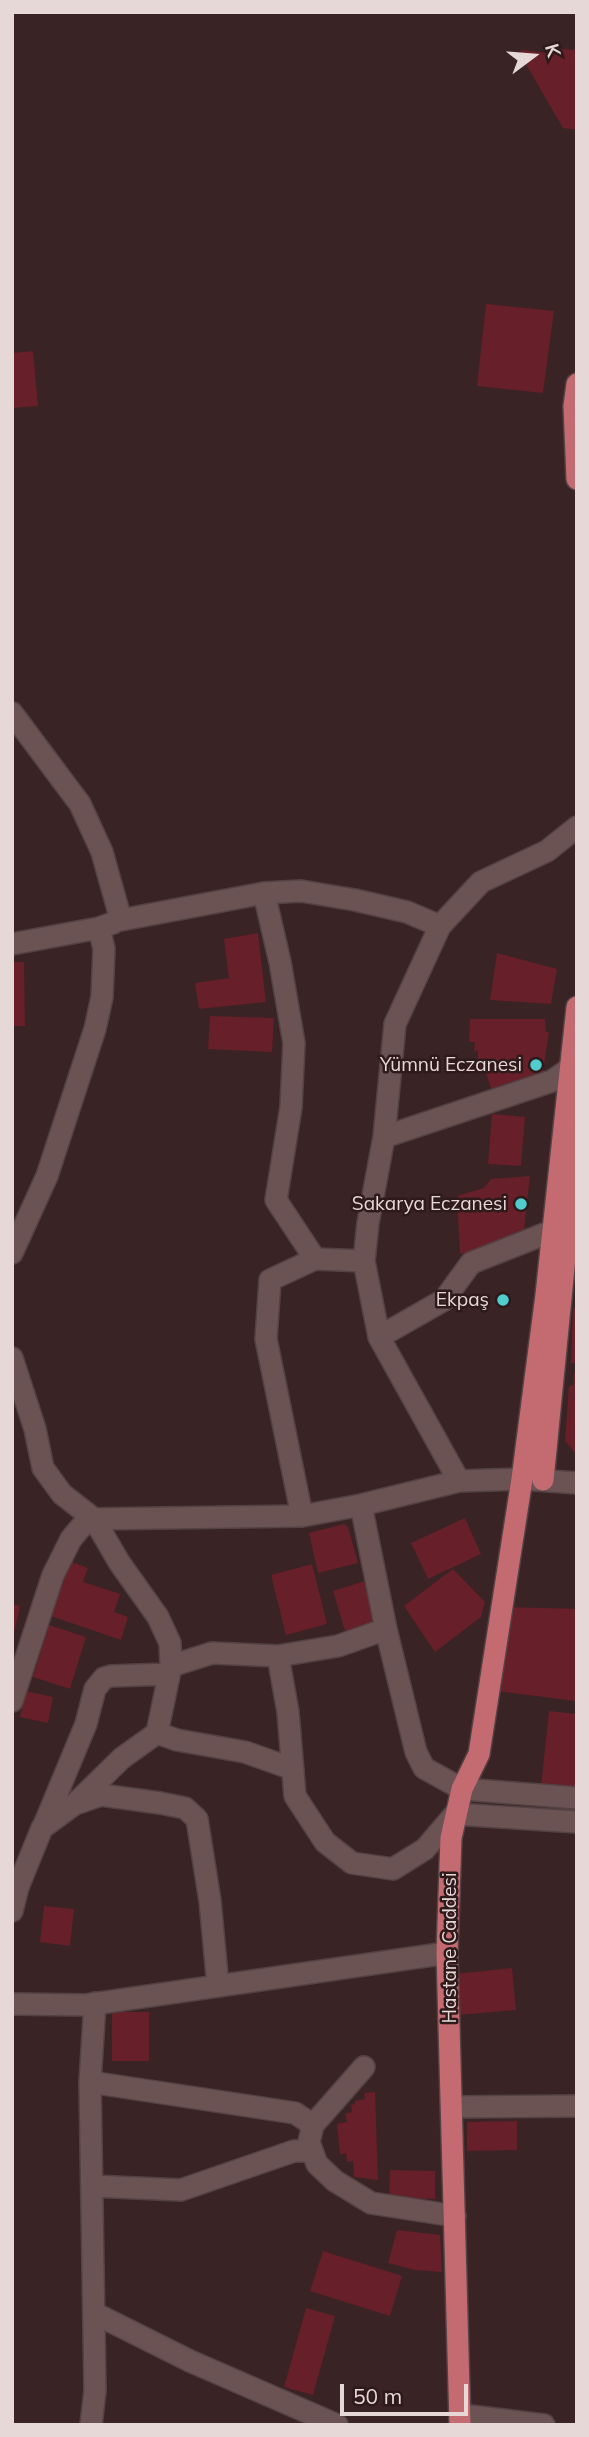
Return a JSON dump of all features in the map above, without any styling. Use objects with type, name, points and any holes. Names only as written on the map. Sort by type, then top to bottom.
[{"type":"main road","points":[[577,384],[574,406],[577,479]]},
{"type":"main road","points":[[562,1296],[552,1231],[577,1007]]},
{"type":"main road","points":[[562,1296],[577,1136]]},
{"type":"main road","name":"Hastane Caddesi","points":[[461,2420],[447,1953],[451,1838],[462,1789],[479,1754],[532,1479],[562,1296]]},
{"type":"street","points":[[12,713],[80,804],[102,852],[121,920]]},
{"type":"street","points":[[459,1481],[379,1337],[364,1261],[368,1223],[384,1137],[395,1024],[440,926],[481,881],[547,851],[577,827]]},
{"type":"street","points":[[12,944],[264,892],[301,891],[355,900],[407,912],[440,926]]},
{"type":"street","points":[[264,892],[294,1043],[291,1107],[276,1200],[315,1259]]},
{"type":"street","points":[[12,1253],[47,1176],[95,1029],[102,997],[103,949],[99,928]]},
{"type":"street","points":[[384,1137],[552,1081],[569,1069]]},
{"type":"street","points":[[379,1337],[444,1300],[471,1263],[552,1231]]},
{"type":"street","points":[[302,1516],[266,1339],[270,1280],[315,1259],[364,1261]]},
{"type":"street","points":[[13,1360],[35,1429],[43,1468],[62,1494],[94,1519],[119,1562],[158,1618],[170,1643],[170,1670],[157,1733],[122,1758],[76,1803],[42,1828]]},
{"type":"street","points":[[12,1427],[35,1429]]},
{"type":"street","points":[[12,1701],[52,1575],[71,1539],[81,1527],[94,1519],[302,1516],[361,1505],[459,1481],[532,1479],[577,1483]]},
{"type":"street","points":[[361,1505],[386,1629],[416,1752],[424,1768],[462,1789],[577,1798]]},
{"type":"street","points":[[12,1911],[18,1887],[86,1724],[95,1689],[104,1678],[170,1670],[212,1653],[278,1656],[338,1646],[386,1629]]},
{"type":"street","points":[[278,1656],[288,1712],[295,1796],[325,1842],[352,1863],[393,1869],[425,1849],[455,1814],[577,1822]]},
{"type":"street","points":[[157,1733],[177,1740],[245,1752],[293,1769]]},
{"type":"street","points":[[76,1803],[102,1796],[113,1797],[185,1808],[197,1819],[210,1901],[218,1986]]},
{"type":"street","points":[[12,2004],[95,2003],[447,1953]]},
{"type":"street","points":[[91,2425],[95,2391],[90,2082],[95,2003]]},
{"type":"street","points":[[365,2067],[313,2125],[309,2142],[317,2164],[335,2181],[371,2203],[455,2216]]},
{"type":"street","points":[[90,2082],[295,2113],[313,2125]]},
{"type":"street","points":[[452,2107],[577,2106]]},
{"type":"street","points":[[92,2186],[181,2190],[294,2151],[311,2151]]},
{"type":"street","points":[[93,2313],[190,2361],[337,2425]]},
{"type":"street","points":[[461,2420],[544,2425]]},
{"type":"building","points":[[548,48],[577,50],[577,130],[563,128],[520,54],[521,50],[547,53]]},
{"type":"building","points":[[486,304],[554,311],[543,393],[477,386]]},
{"type":"building","points":[[33,351],[38,406],[12,408],[12,353]]},
{"type":"building","points":[[258,933],[266,1002],[199,1009],[195,983],[229,978],[224,939]]},
{"type":"building","points":[[497,953],[557,969],[551,1004],[490,1000]]},
{"type":"building","points":[[12,962],[24,962],[25,1026],[12,1026]]},
{"type":"building","points":[[210,1016],[274,1018],[272,1052],[208,1049]]},
{"type":"building","points":[[470,1019],[545,1019],[546,1032],[549,1032],[542,1078],[493,1094],[484,1067],[477,1070],[478,1050],[474,1052],[475,1042],[469,1042]]},
{"type":"building","points":[[492,1114],[525,1117],[521,1166],[488,1164]]},
{"type":"building","points":[[530,1176],[523,1240],[460,1254],[457,1196],[484,1188],[491,1179]]},
{"type":"building","points":[[573,1308],[577,1309],[577,1363],[571,1363]]},
{"type":"building","points":[[574,1373],[577,1373],[577,1455],[565,1441],[569,1386],[573,1385]]},
{"type":"building","points":[[465,1518],[481,1554],[428,1579],[411,1543]]},
{"type":"building","points":[[344,1524],[348,1527],[358,1563],[318,1573],[309,1533]]},
{"type":"building","points":[[69,1561],[88,1568],[83,1582],[120,1594],[114,1612],[128,1617],[121,1640],[51,1616]]},
{"type":"building","points":[[312,1564],[327,1624],[286,1635],[271,1575]]},
{"type":"building","points":[[453,1569],[485,1602],[481,1617],[435,1652],[404,1606]]},
{"type":"building","points":[[365,1581],[377,1622],[345,1631],[333,1591]]},
{"type":"building","points":[[12,1604],[20,1606],[13,1637],[12,1637]]},
{"type":"building","points":[[507,1607],[577,1609],[575,1701],[497,1691]]},
{"type":"building","points":[[49,1625],[86,1637],[70,1689],[33,1677]]},
{"type":"building","points":[[25,1691],[53,1697],[48,1723],[20,1717]]},
{"type":"building","points":[[549,1711],[577,1714],[577,1791],[541,1787]]},
{"type":"building","points":[[44,1906],[74,1909],[70,1946],[40,1942]]},
{"type":"building","points":[[512,1968],[516,2010],[458,2015],[454,1974]]},
{"type":"building","points":[[112,2012],[149,2012],[149,2061],[112,2061]]},
{"type":"building","points":[[375,2092],[378,2180],[354,2177],[353,2161],[347,2162],[346,2153],[340,2154],[337,2124],[347,2122],[345,2114],[352,2112],[351,2105],[355,2104],[355,2101],[365,2099],[364,2093]]},
{"type":"building","points":[[517,2121],[517,2150],[467,2151],[467,2122]]},
{"type":"building","points":[[390,2170],[435,2171],[435,2199],[389,2198]]},
{"type":"building","points":[[397,2230],[440,2235],[442,2272],[415,2270],[388,2263]]},
{"type":"building","points":[[323,2251],[402,2276],[390,2316],[310,2291]]},
{"type":"building","points":[[306,2308],[335,2316],[313,2395],[284,2387]]},
{"type":"place","name":"Yümnü Eczanesi","points":[[536,1065]]},
{"type":"place","name":"Sakarya Eczanesi","points":[[521,1204]]},
{"type":"place","name":"Ekpaş","points":[[503,1300]]}]
